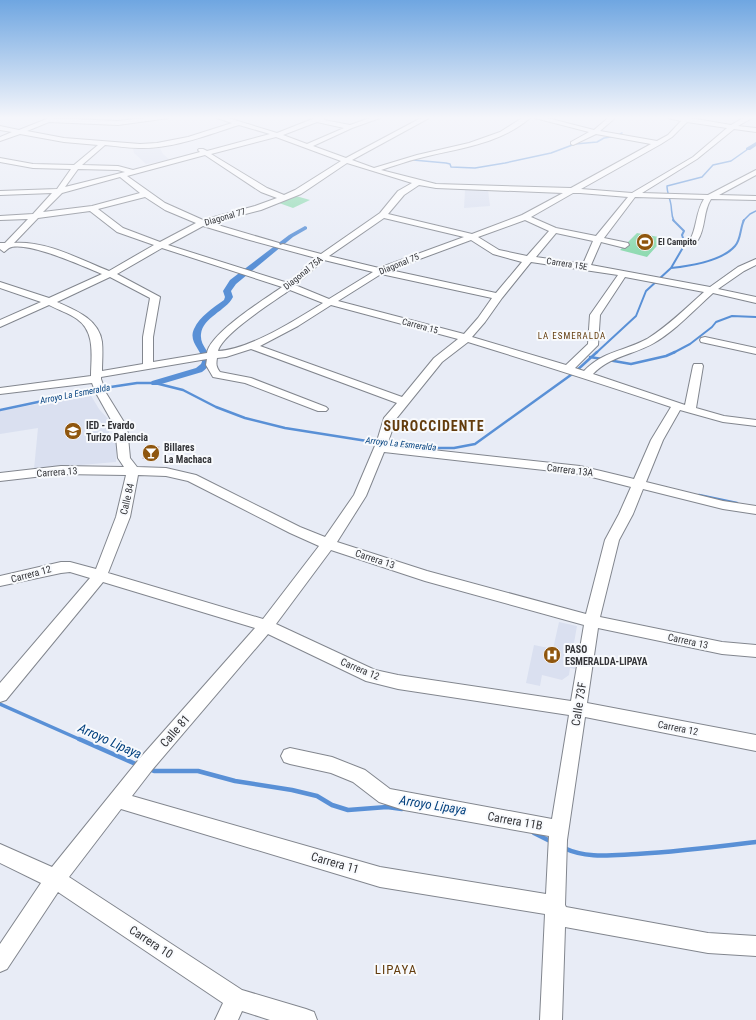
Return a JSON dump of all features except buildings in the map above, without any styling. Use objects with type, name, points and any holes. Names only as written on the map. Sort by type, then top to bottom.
[{"type":"street","points":[[31,166],[118,168],[134,172]]},
{"type":"street","points":[[0,193],[59,191],[159,166]]},
{"type":"street","points":[[224,166],[264,190],[284,198]]},
{"type":"street","name":"Diagonal 77","points":[[0,324],[110,274],[204,222],[258,208],[298,192],[338,166]]},
{"type":"street","points":[[360,166],[416,183],[436,186],[633,195],[756,198]]},
{"type":"street","points":[[374,170],[388,166]]},
{"type":"street","name":"Diagonal 75","points":[[0,391],[98,382],[148,367],[226,354],[251,346],[295,324],[380,271],[470,236],[525,217],[616,166]]},
{"type":"street","points":[[586,267],[598,240],[633,195],[682,166]]},
{"type":"street","points":[[0,254],[4,246],[59,191],[76,167]]},
{"type":"street","points":[[695,238],[698,232],[704,203],[709,197],[756,172]]},
{"type":"street","points":[[123,176],[146,194],[168,208],[204,222],[279,246],[322,257],[498,296]]},
{"type":"street","name":"Diagonal 75A","points":[[207,356],[221,338],[243,319],[288,286],[322,257],[383,215],[401,193],[416,183]]},
{"type":"street","points":[[0,218],[34,216],[92,208],[146,194]]},
{"type":"street","name":"Carrera 15","points":[[92,208],[120,230],[161,245],[248,272],[329,302],[466,338],[570,370],[690,410],[723,419],[756,423]]},
{"type":"street","name":"Carrera 15E","points":[[383,215],[470,236],[496,252],[522,259],[535,259],[586,267],[711,290],[756,300]]},
{"type":"street","points":[[525,217],[554,230],[625,245]]},
{"type":"street","name":"Calle 81","points":[[0,962],[55,879],[144,768],[266,626],[328,544],[360,496],[382,445],[390,418],[438,360],[466,338],[482,320],[498,296],[554,230]]},
{"type":"street","points":[[4,246],[43,248],[110,274],[155,296],[148,337],[148,367]]},
{"type":"street","points":[[584,375],[604,360],[650,341],[671,326],[711,290],[736,272],[756,262]]},
{"type":"street","points":[[570,370],[593,345],[595,315],[623,274]]},
{"type":"street","name":"Calle 84","points":[[0,286],[50,302],[81,317],[90,326],[97,341],[98,382],[121,427],[124,458],[133,471],[123,517],[100,576],[0,695]]},
{"type":"street","points":[[705,340],[756,351]]},
{"type":"street","points":[[251,346],[403,401]]},
{"type":"street","points":[[207,356],[213,370],[217,375],[248,380],[322,409]]},
{"type":"street","points":[[690,410],[698,366]]},
{"type":"street","name":"Calle 73F","points":[[551,1020],[558,840],[592,621],[612,540],[626,514],[657,440],[677,406]]},
{"type":"street","name":"Carrera 13A","points":[[382,445],[580,470],[640,481],[723,505],[756,510]]},
{"type":"street","name":"Carrera 13","points":[[0,477],[61,470],[166,472],[192,478],[295,530],[328,544],[425,576],[592,621],[722,648],[756,651]]},
{"type":"street","name":"Carrera 12","points":[[0,581],[55,567],[70,567],[266,626],[372,676],[398,682],[579,709],[756,743]]},
{"type":"street","name":"Carrera 11B","points":[[290,756],[332,765],[359,776],[385,796],[558,840]]},
{"type":"street","name":"Carrera 11","points":[[118,800],[380,877],[556,910],[708,944],[756,946]]},
{"type":"street","name":"Carrera 10","points":[[0,853],[55,879],[237,999],[306,1020]]},
{"type":"street","points":[[226,1020],[237,999]]},
{"type":"shaded area","points":[[465,190],[488,190],[490,206],[464,208]]},
{"type":"shaded area","name":"IED - Evardo Turizo Palencia","points":[[90,394],[99,409],[109,420],[109,442],[117,443],[116,462],[34,469],[38,428],[0,434],[0,411]]},
{"type":"shaded area","name":"PASO ESMERALDA-LIPAYA","points":[[559,622],[577,626],[571,660],[576,661],[575,669],[570,668],[569,675],[562,680],[542,675],[540,686],[526,683],[534,645],[553,649]]},
{"type":"green space","points":[[296,196],[310,200],[293,208],[279,203]]},
{"type":"green space","name":"El Campito","points":[[637,233],[664,238],[647,257],[620,250]]},
{"type":"waterway","points":[[451,166],[451,167],[475,168],[489,166]]},
{"type":"waterway","name":"Arroyo La Esmeralda","points":[[674,221],[667,186],[702,177],[712,166]]},
{"type":"waterway","points":[[744,220],[756,211]]},
{"type":"waterway","points":[[671,268],[705,262],[729,251],[738,241],[744,220]]},
{"type":"waterway","name":"Arroyo La Esmeralda","points":[[671,268],[685,244],[682,235],[684,231],[674,221]]},
{"type":"waterway","points":[[155,383],[199,370],[205,366],[207,358],[197,339],[199,328],[210,315],[227,301],[229,297],[227,291],[233,282],[291,236],[305,228]]},
{"type":"waterway","name":"Arroyo La Esmeralda","points":[[596,353],[636,316],[646,291],[671,268]]},
{"type":"waterway","points":[[674,352],[690,344],[712,327],[716,322],[732,316],[756,317]]},
{"type":"waterway","name":"Arroyo La Esmeralda","points":[[591,357],[597,352]]},
{"type":"waterway","points":[[608,360],[631,364],[666,356],[674,352]]},
{"type":"waterway","name":"Arroyo La Esmeralda","points":[[0,410],[104,388],[137,383],[155,383],[183,390],[216,407],[245,418],[285,428],[367,441],[432,448],[454,448],[475,444],[575,372],[591,357]]},
{"type":"waterway","points":[[591,357],[602,359]]},
{"type":"waterway","points":[[699,495],[737,503]]},
{"type":"waterway","name":"Arroyo Lipaya","points":[[0,704],[81,740]]},
{"type":"waterway","name":"Arroyo Lipaya","points":[[79,739],[138,765]]},
{"type":"waterway","name":"Arroyo Lipaya","points":[[149,769],[154,771],[198,771],[235,781],[292,790],[317,796],[332,805],[348,810],[387,807],[402,809]]},
{"type":"waterway","name":"Arroyo Lipaya","points":[[534,833],[552,842]]},
{"type":"waterway","name":"Arroyo Lipaya","points":[[564,848],[582,854],[609,855],[682,851],[756,842]]},
{"type":"place","name":"El Campito","points":[[645,242]]},
{"type":"place","name":"IED - Evardo Turizo Palencia","points":[[73,431]]},
{"type":"place","name":"Billares La Machaca","points":[[151,453]]},
{"type":"place","name":"PASO ESMERALDA-LIPAYA","points":[[552,655]]},
{"type":"district","name":"LA ESMERALDA","points":[[572,336]]},
{"type":"district","name":"SUROCCIDENTE","points":[[434,426]]},
{"type":"district","name":"LIPAYA","points":[[396,969]]}]
